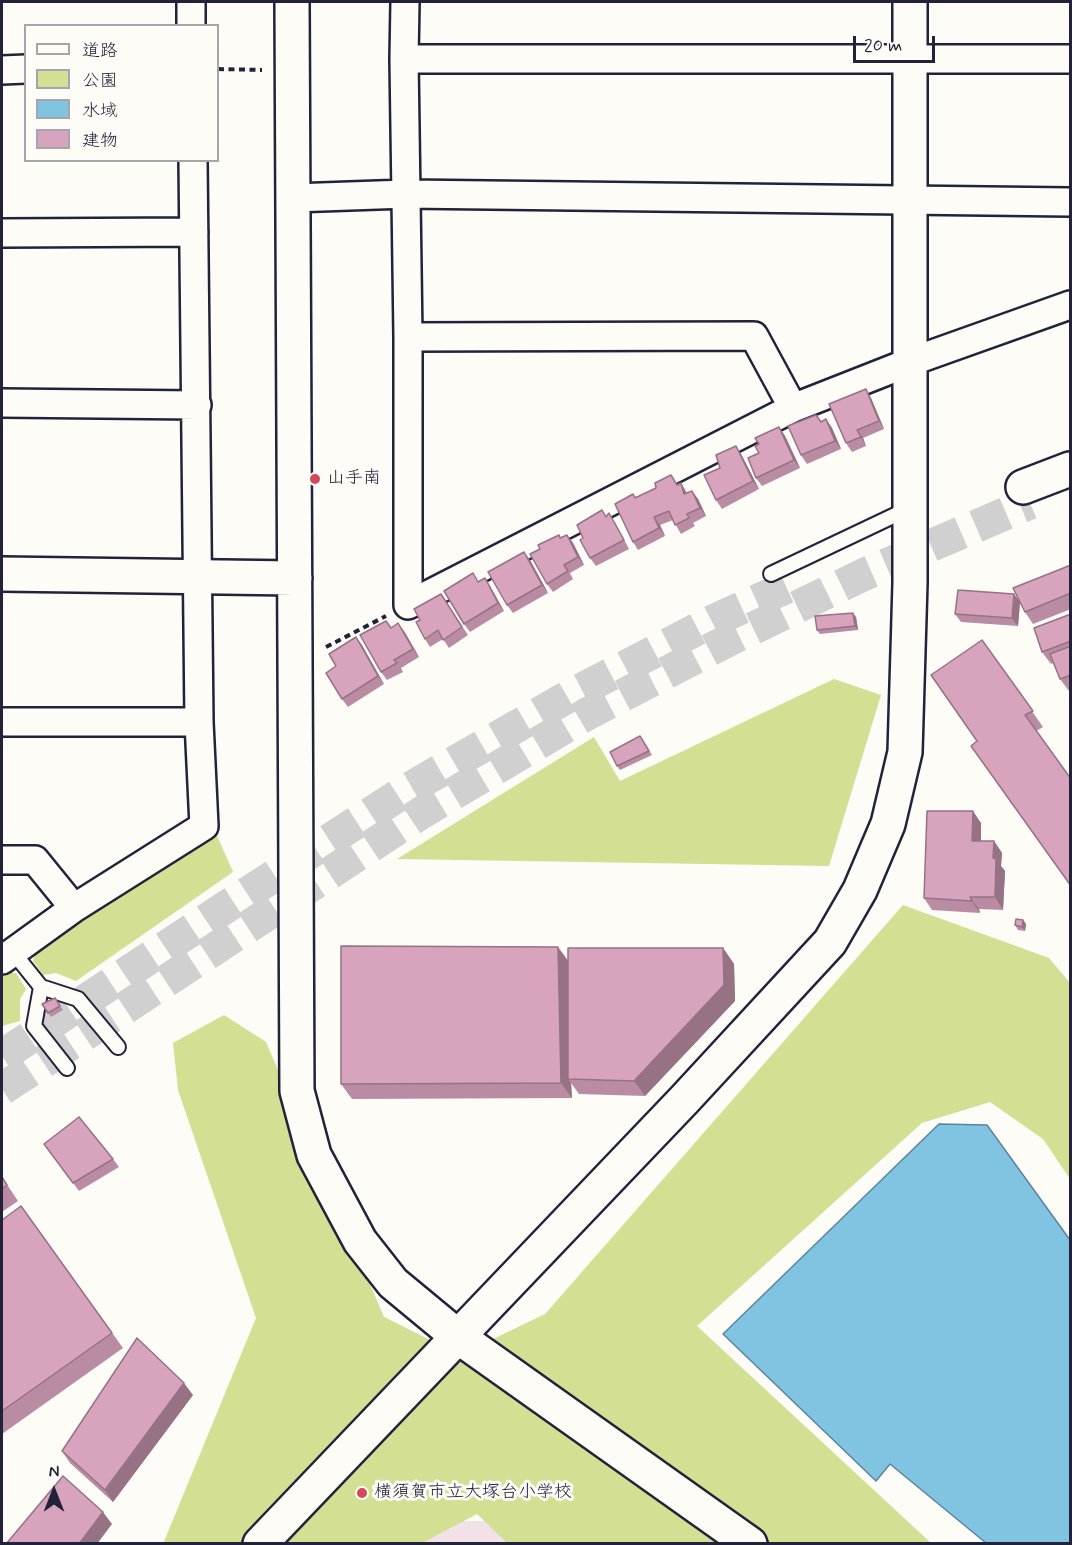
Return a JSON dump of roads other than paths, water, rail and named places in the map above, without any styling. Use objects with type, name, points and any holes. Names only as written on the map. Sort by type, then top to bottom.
[{"type":"main road","points":[[292,2],[297,1091],[314,1155],[360,1241],[393,1283],[457,1336],[750,1544]]},
{"type":"main road","points":[[260,1544],[684,1100],[830,942],[860,890],[888,824],[905,752],[910,508],[910,2]]},
{"type":"main road","points":[[1071,469],[1026,495],[1071,486]]},
{"type":"main road","points":[[2,574],[295,578]]},
{"type":"street","points":[[191,2],[191,24]]},
{"type":"street","points":[[405,2],[408,605],[793,408],[910,362],[1071,305]]},
{"type":"street","points":[[404,59],[1071,58]]},
{"type":"street","points":[[2,70],[24,69]]},
{"type":"street","points":[[7,956],[74,908],[204,826],[198,722],[197,405],[193,162]]},
{"type":"street","points":[[293,198],[406,194],[1071,202]]},
{"type":"street","points":[[2,233],[194,232]]},
{"type":"street","points":[[408,337],[754,336],[793,408]]},
{"type":"street","points":[[2,403],[197,405]]},
{"type":"street","points":[[2,722],[198,722]]},
{"type":"street","points":[[2,860],[35,860],[74,908]]},
{"type":"lane","points":[[771,574],[910,508]]},
{"type":"lane","points":[[7,956],[41,987],[78,999],[118,1047]]},
{"type":"lane","points":[[41,987],[34,1026],[67,1068]]},
{"type":"water","points":[[939,1124],[987,1125],[1070,1240],[1070,1543],[986,1543],[890,1464],[876,1481],[723,1334]]},
{"type":"tunnel","points":[[2,1089],[421,813],[587,714],[727,641],[865,574],[1030,503]]},
{"type":"tunnel","points":[[2,1056],[405,791],[571,695],[715,620],[787,587]]},
{"type":"place","name":"山手南","points":[[315,479]]},
{"type":"place","name":"横須賀市立大塚台小学校","points":[[362,1493]]}]
